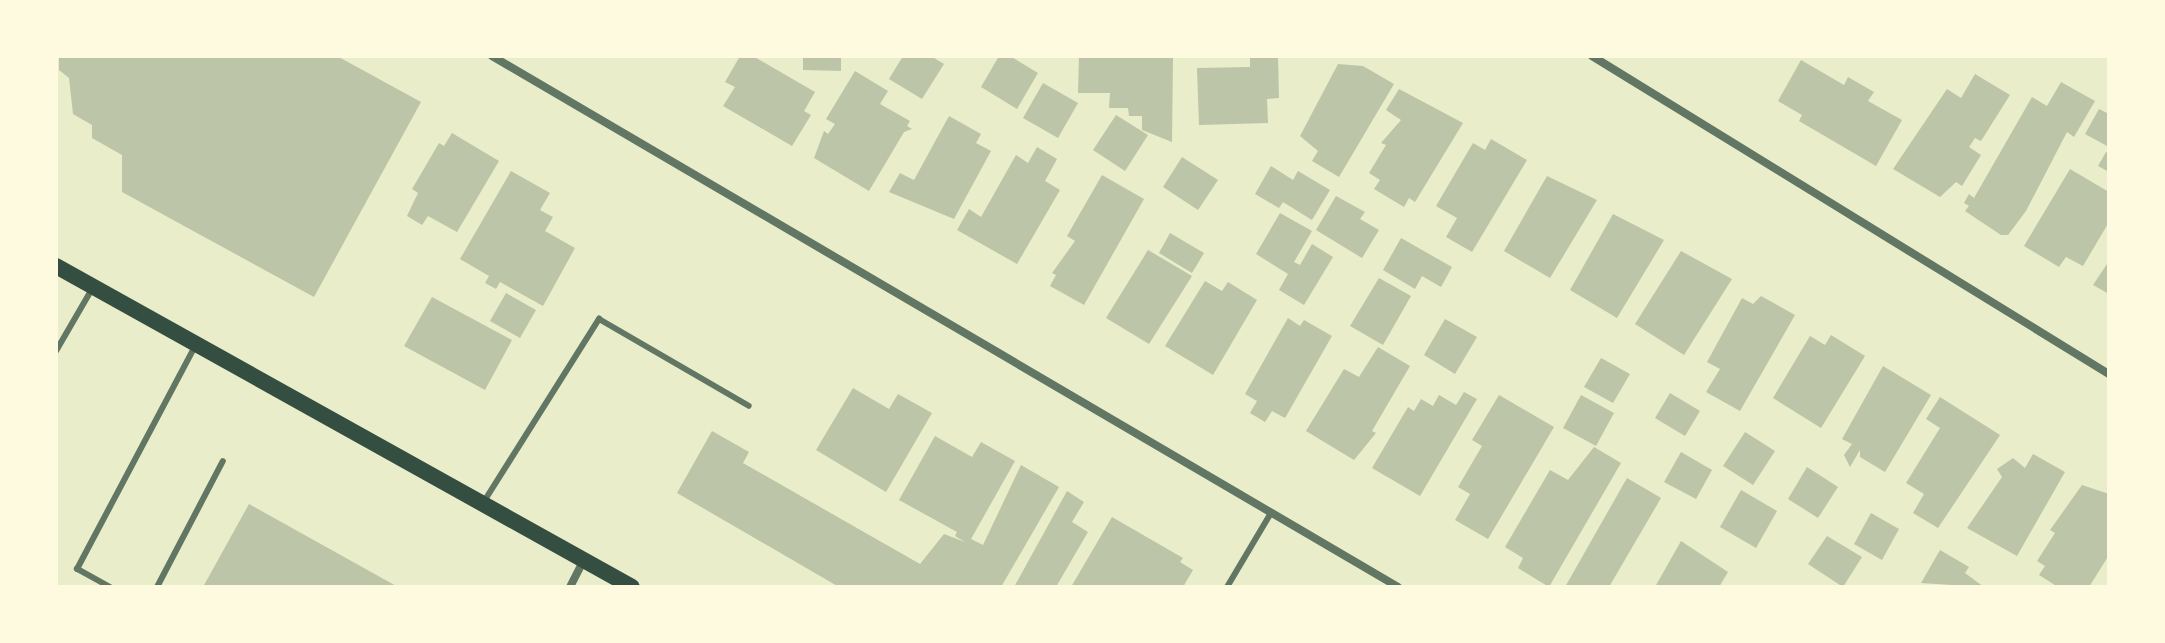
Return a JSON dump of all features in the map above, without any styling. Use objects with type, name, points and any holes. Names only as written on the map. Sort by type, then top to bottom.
[{"type":"main road","points":[[56,266],[632,587]]},
{"type":"street","points":[[492,56],[1398,587]]},
{"type":"street","points":[[1592,56],[2109,374]]},
{"type":"street","points":[[570,587],[584,559]]},
{"type":"lane","points":[[56,351],[94,286]]},
{"type":"lane","points":[[483,503],[599,319],[749,406]]},
{"type":"lane","points":[[110,587],[77,569],[197,343]]},
{"type":"lane","points":[[157,587],[223,461]]},
{"type":"lane","points":[[1227,587],[1271,513]]},
{"type":"building","points":[[59,56],[337,56],[421,102],[314,297],[122,192],[122,155],[92,138],[92,125],[73,114],[69,78],[59,70]]},
{"type":"building","points":[[740,56],[753,56],[815,92],[804,111],[811,115],[792,146],[723,106],[735,87],[725,82]]},
{"type":"building","points":[[803,56],[841,56],[841,71],[803,70]]},
{"type":"building","points":[[903,56],[931,56],[944,64],[922,99],[889,79]]},
{"type":"building","points":[[999,56],[1010,56],[1038,73],[1017,109],[981,87]]},
{"type":"building","points":[[1079,56],[1173,56],[1172,142],[1142,130],[1142,116],[1129,116],[1128,108],[1109,108],[1110,93],[1078,93]]},
{"type":"building","points":[[1250,56],[1278,56],[1279,98],[1267,99],[1268,123],[1199,125],[1197,68],[1250,67]]},
{"type":"building","points":[[1801,60],[1844,85],[1848,77],[1874,92],[1868,101],[1902,120],[1876,166],[1799,121],[1802,115],[1778,101]]},
{"type":"building","points":[[1338,64],[1363,66],[1394,84],[1339,177],[1312,161],[1318,151],[1300,136]]},
{"type":"building","points":[[855,71],[888,91],[880,104],[910,121],[907,126],[912,129],[904,132],[869,191],[814,158],[824,131],[828,134],[835,124],[826,119]]},
{"type":"building","points":[[1975,74],[2010,95],[1981,141],[1975,138],[1969,147],[1981,155],[1962,186],[1956,182],[1940,197],[1893,169],[1947,89],[1961,98]]},
{"type":"building","points":[[2061,82],[2095,101],[2074,137],[2067,132],[2026,211],[2008,235],[2001,235],[1965,211],[1969,206],[1964,203],[1969,194],[1974,198],[2032,97],[2047,106]]},
{"type":"building","points":[[1043,83],[1078,103],[1058,138],[1023,118]]},
{"type":"building","points":[[1399,89],[1463,123],[1415,202],[1409,198],[1404,207],[1374,189],[1380,180],[1369,173],[1386,145],[1381,143],[1401,120],[1386,110]]},
{"type":"building","points":[[2099,109],[2109,114],[2109,147],[2085,134]]},
{"type":"building","points":[[1116,115],[1148,135],[1125,171],[1093,150]]},
{"type":"building","points":[[949,116],[981,134],[976,143],[991,151],[954,219],[889,192],[900,173],[914,180]]},
{"type":"building","points":[[452,133],[499,161],[457,232],[428,216],[422,225],[407,216],[418,193],[412,189],[439,143],[444,146]]},
{"type":"building","points":[[1491,139],[1527,160],[1472,252],[1446,237],[1457,218],[1436,206],[1473,143],[1485,150]]},
{"type":"building","points":[[1037,147],[1057,159],[1045,181],[1060,190],[1017,264],[957,230],[969,209],[981,217],[1016,155],[1028,163]]},
{"type":"building","points":[[2106,152],[2109,154],[2109,172],[2098,166]]},
{"type":"building","points":[[1182,157],[1218,180],[1198,210],[1163,187]]},
{"type":"building","points":[[1271,166],[1293,180],[1298,171],[1330,190],[1312,220],[1283,202],[1279,208],[1255,194]]},
{"type":"building","points":[[2070,169],[2109,192],[2109,222],[2083,266],[2066,257],[2059,267],[2024,246]]},
{"type":"building","points":[[511,171],[550,193],[540,210],[553,217],[545,231],[575,248],[543,306],[500,282],[496,289],[485,283],[489,276],[460,259]]},
{"type":"building","points":[[1102,175],[1144,199],[1084,305],[1050,286],[1056,275],[1052,273],[1075,241],[1067,236]]},
{"type":"building","points":[[1547,176],[1597,200],[1550,278],[1504,251]]},
{"type":"building","points":[[1336,196],[1365,212],[1360,219],[1379,230],[1362,258],[1316,230]]},
{"type":"building","points":[[1280,213],[1312,231],[1294,262],[1300,265],[1312,244],[1333,257],[1304,305],[1279,290],[1288,274],[1256,254]]},
{"type":"building","points":[[1613,214],[1664,240],[1617,318],[1570,290]]},
{"type":"building","points":[[1170,233],[1204,253],[1192,273],[1159,253]]},
{"type":"building","points":[[1401,238],[1452,267],[1441,287],[1422,276],[1415,289],[1383,270]]},
{"type":"building","points":[[1148,250],[1192,276],[1149,344],[1106,318]]},
{"type":"building","points":[[1681,251],[1732,279],[1684,355],[1635,324]]},
{"type":"building","points":[[2109,261],[2109,294],[2093,285]]},
{"type":"building","points":[[1379,278],[1411,296],[1383,345],[1350,326]]},
{"type":"building","points":[[1205,281],[1222,291],[1228,282],[1257,300],[1213,375],[1165,346]]},
{"type":"building","points":[[506,293],[536,310],[520,338],[490,321]]},
{"type":"building","points":[[1761,296],[1795,315],[1740,411],[1706,392],[1720,369],[1707,362],[1742,298],[1753,304]]},
{"type":"building","points":[[432,297],[512,340],[485,390],[404,346]]},
{"type":"building","points":[[1288,318],[1300,326],[1304,320],[1332,336],[1285,418],[1272,411],[1265,422],[1250,413],[1257,401],[1245,394]]},
{"type":"building","points":[[1445,319],[1477,337],[1455,374],[1424,355]]},
{"type":"building","points":[[1831,335],[1865,356],[1821,428],[1773,398],[1810,336],[1825,345]]},
{"type":"building","points":[[1378,347],[1410,366],[1372,431],[1376,433],[1354,460],[1306,431],[1344,369],[1359,377]]},
{"type":"building","points":[[1601,358],[1630,374],[1613,403],[1584,387]]},
{"type":"building","points":[[1883,366],[1931,395],[1885,472],[1860,457],[1860,450],[1850,467],[1844,455],[1852,444],[1842,439]]},
{"type":"building","points":[[853,388],[889,409],[898,394],[932,413],[886,492],[816,450]]},
{"type":"building","points":[[1464,392],[1477,399],[1420,496],[1372,468],[1408,407],[1414,411],[1421,399],[1433,406],[1439,395],[1456,405]]},
{"type":"building","points":[[1670,393],[1700,411],[1685,436],[1655,418]]},
{"type":"building","points":[[1499,395],[1554,427],[1488,539],[1455,520],[1470,494],[1458,487],[1482,446],[1472,440]]},
{"type":"building","points":[[1581,395],[1614,413],[1596,446],[1563,428]]},
{"type":"building","points":[[1940,397],[2000,435],[1938,528],[1913,513],[1924,494],[1906,483],[1940,428],[1926,419]]},
{"type":"building","points":[[712,431],[749,452],[743,463],[920,564],[944,534],[965,542],[955,536],[957,532],[899,500],[935,436],[972,457],[981,442],[1015,461],[971,539],[983,545],[1021,465],[1059,487],[1001,587],[839,587],[677,493]]},
{"type":"building","points":[[1745,432],[1775,451],[1753,485],[1723,466]]},
{"type":"building","points":[[1594,447],[1621,463],[1549,587],[1518,568],[1523,558],[1505,547],[1550,470],[1568,480]]},
{"type":"building","points":[[1681,452],[1712,470],[1696,499],[1664,482]]},
{"type":"building","points":[[2033,454],[2065,472],[2017,556],[1967,528],[2002,477],[1997,469],[2013,458],[2025,468]]},
{"type":"building","points":[[1807,467],[1838,487],[1818,518],[1788,499]]},
{"type":"building","points":[[1627,478],[1661,498],[1609,587],[1565,587]]},
{"type":"building","points":[[2082,485],[2109,494],[2109,555],[2089,587],[2058,587],[2039,575],[2045,566],[2037,561],[2055,533],[2050,530]]},
{"type":"building","points":[[1741,490],[1777,511],[1756,548],[1720,527]]},
{"type":"building","points":[[1067,491],[1084,502],[1072,522],[1088,532],[1056,587],[1014,587]]},
{"type":"building","points":[[249,504],[398,587],[203,587]]},
{"type":"building","points":[[1871,513],[1899,529],[1882,560],[1854,544]]},
{"type":"building","points":[[1112,517],[1183,558],[1180,562],[1193,570],[1183,587],[1071,587]]},
{"type":"building","points":[[1827,536],[1862,557],[1843,587],[1808,564]]},
{"type":"building","points":[[1681,541],[1728,572],[1719,587],[1655,587]]},
{"type":"building","points":[[1940,550],[1969,567],[1965,573],[1984,587],[1921,583]]}]
